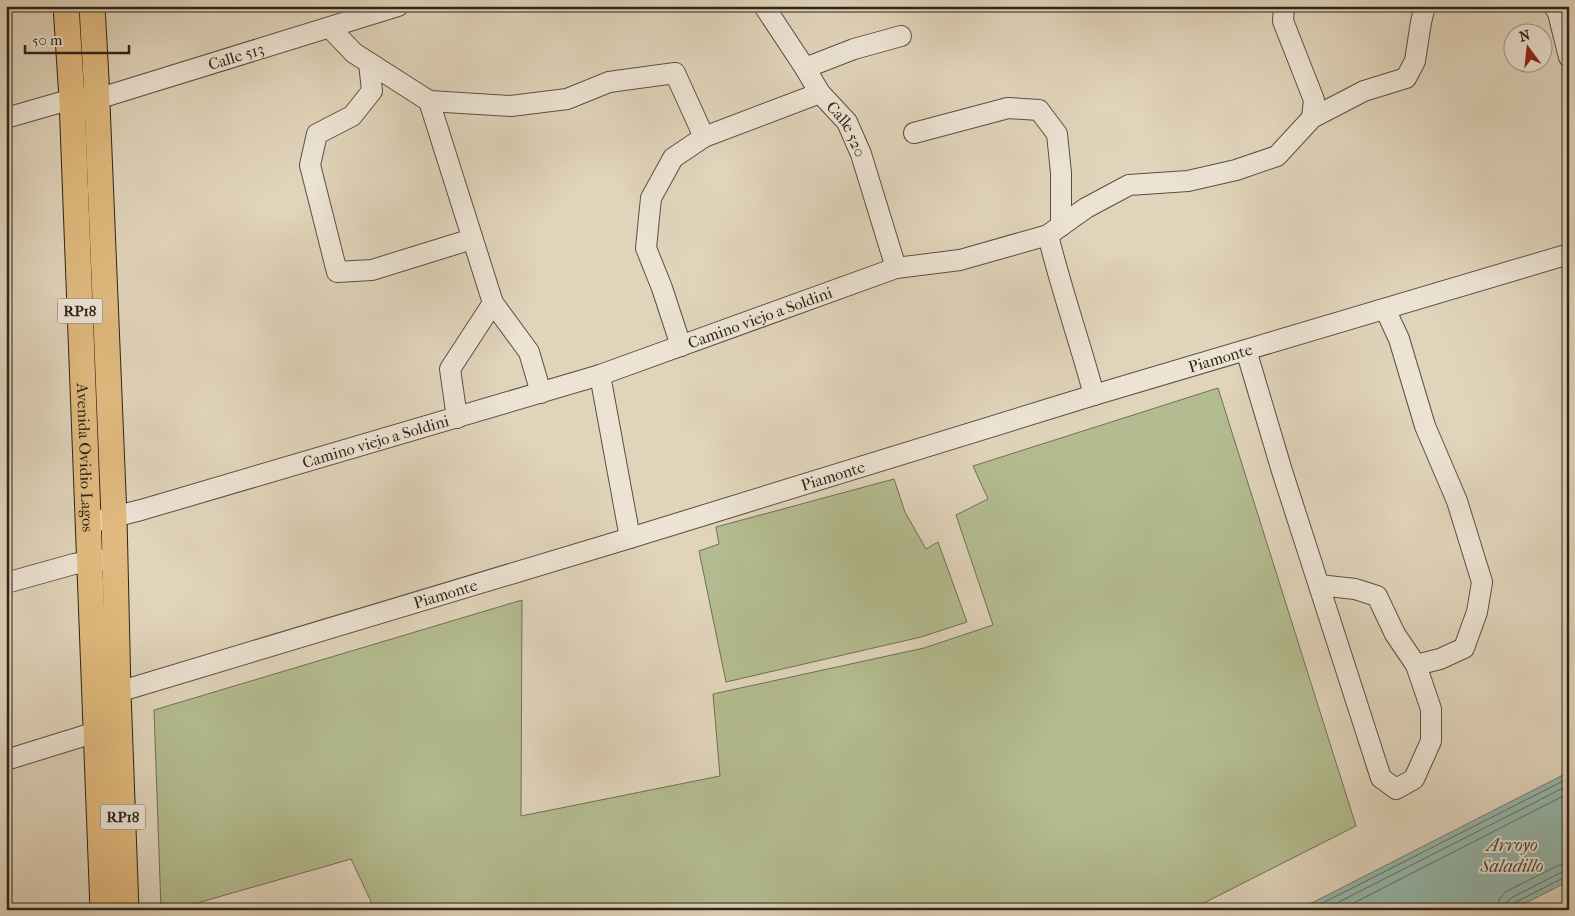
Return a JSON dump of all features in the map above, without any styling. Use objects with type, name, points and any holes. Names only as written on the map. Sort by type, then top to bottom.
[{"type":"main road","name":"Avenida Ovidio Lagos","points":[[66,6],[72,99],[90,562],[107,694],[120,725],[126,910]]},
{"type":"main road","name":"Avenida Ovidio Lagos","points":[[92,6],[115,558],[107,694],[97,732],[104,910]]},
{"type":"street","name":"Calle 513","points":[[6,118],[72,99],[97,99],[398,6]]},
{"type":"street","name":"Calle 520","points":[[764,6],[820,93],[847,122],[861,154],[896,268]]},
{"type":"street","points":[[1284,6],[1284,21],[1314,100],[1312,118]]},
{"type":"street","name":"Camino viejo a Soldini","points":[[89,523],[457,418],[600,375],[896,268],[960,260],[1055,230],[1086,208],[1129,186],[1188,181],[1236,170],[1277,156],[1312,118],[1364,91],[1406,78],[1415,61],[1425,6]]},
{"type":"street","points":[[1554,6],[1558,13],[1569,57]]},
{"type":"street","points":[[330,28],[354,53],[429,101],[511,106],[567,99],[609,82],[675,73],[704,137]]},
{"type":"street","points":[[805,68],[854,49],[901,36]]},
{"type":"street","points":[[369,63],[372,91],[352,116],[317,134],[310,166],[337,272],[372,270],[472,239]]},
{"type":"street","points":[[681,346],[662,288],[646,248],[651,198],[673,158],[704,137],[820,93]]},
{"type":"street","points":[[429,101],[493,303],[529,352],[541,392]]},
{"type":"street","points":[[914,133],[1008,108],[1039,110],[1057,134],[1061,173],[1055,230],[1056,268],[1081,345],[1094,396]]},
{"type":"street","name":"Piamonte","points":[[107,694],[1569,254]]},
{"type":"street","points":[[457,418],[450,369],[493,303]]},
{"type":"street","points":[[1384,309],[1399,340],[1426,426],[1457,501],[1482,582],[1477,612],[1464,648],[1440,659],[1416,665]]},
{"type":"street","points":[[1246,350],[1282,471],[1318,585],[1381,778],[1396,789],[1414,779],[1431,742],[1431,709],[1416,665],[1395,634],[1377,596],[1355,589],[1318,585]]},
{"type":"street","points":[[600,375],[630,538]]},
{"type":"street","points":[[6,583],[74,564],[115,558]]},
{"type":"street","points":[[6,760],[120,725]]},
{"type":"green space","points":[[1218,388],[1356,826],[1190,910],[375,910],[351,859],[173,910],[161,910],[154,710],[522,600],[521,816],[720,776],[713,694],[924,648],[993,625],[956,515],[988,499],[973,466]]},
{"type":"green space","points":[[894,479],[905,512],[926,549],[938,542],[967,622],[921,637],[726,682],[699,551],[719,544],[716,527]]},
{"type":"water","name":"Arroyo Saladillo","points":[[1569,772],[1569,881],[1512,910],[1298,910]]}]
